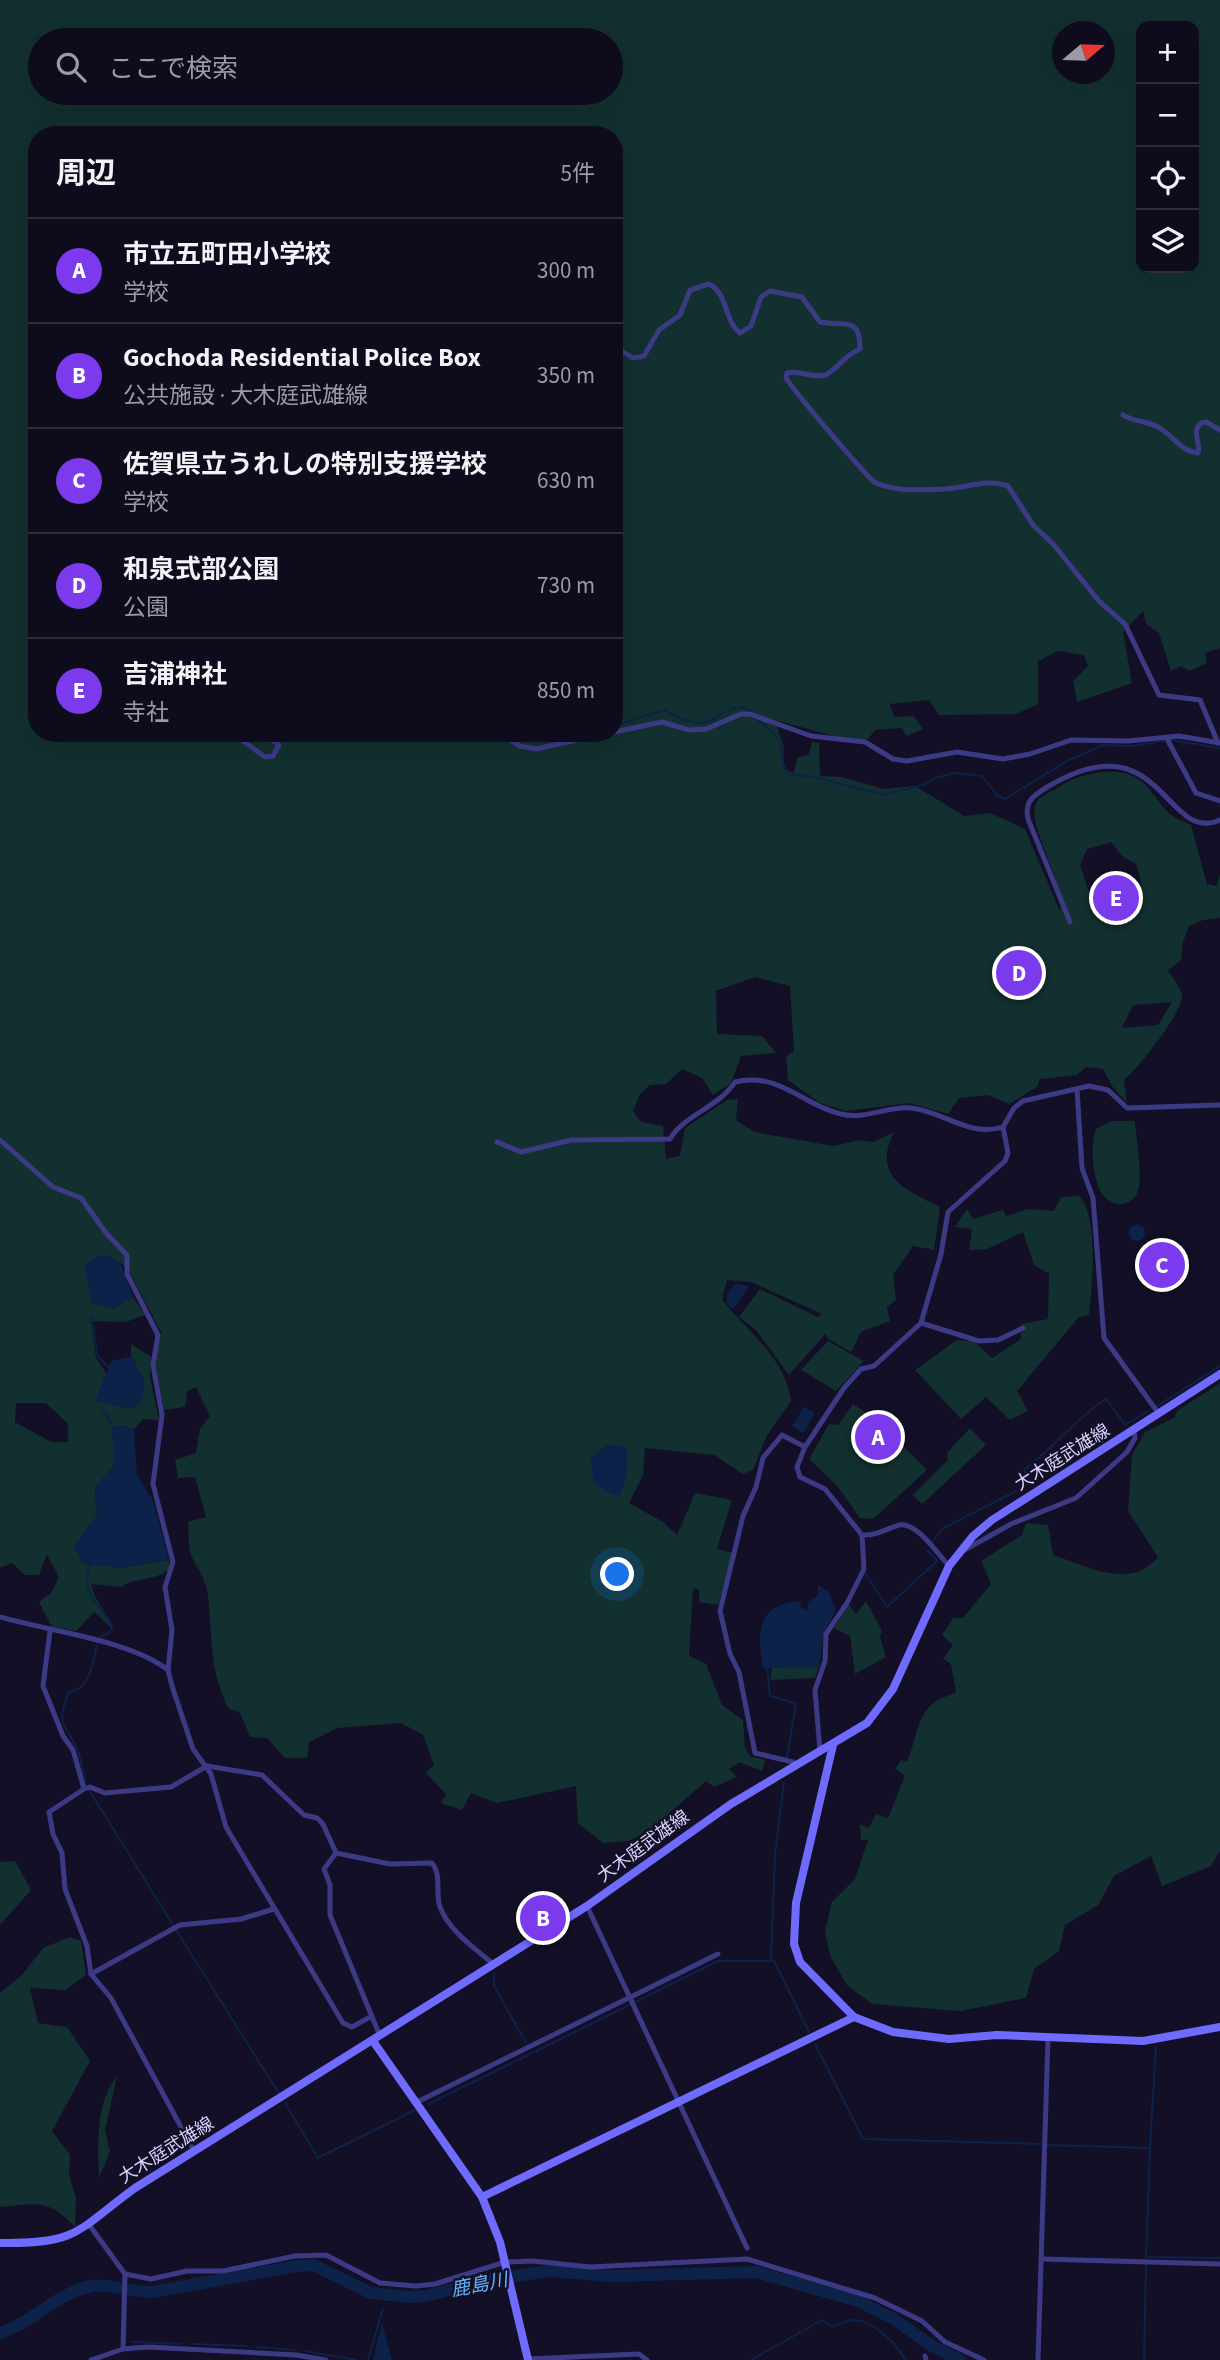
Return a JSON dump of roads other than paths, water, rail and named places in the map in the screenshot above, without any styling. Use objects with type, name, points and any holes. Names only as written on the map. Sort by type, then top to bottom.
[{"type":"main road","name":"大木庭武雄線","points":[[0,2243],[48,2243],[68,2238],[90,2226],[135,2188],[587,1906],[693,1828],[867,1723],[882,1706],[949,1566],[958,1553],[992,1520],[1220,1374]]},
{"type":"main road","points":[[833,1745],[796,1903],[794,1944],[800,1962],[854,2017],[893,2032],[923,2038],[949,2039],[997,2035],[1143,2041],[1220,2027]]},
{"type":"main road","points":[[482,2197],[854,2017]]},
{"type":"main road","points":[[376,2038],[482,2197],[505,2262],[527,2360]]},
{"type":"street","points":[[623,352],[633,358],[644,356],[659,330],[680,315],[690,290],[709,285],[720,294],[734,328],[740,332],[751,326],[761,297],[770,291],[802,297],[820,322],[840,322],[857,328],[860,333],[860,349],[846,354],[834,370],[826,375],[813,376],[793,371],[787,373],[786,378],[810,412],[840,441],[867,477],[876,483],[920,490],[992,482],[1008,486],[1033,525],[1053,544],[1099,601],[1125,624],[1159,695],[1200,700],[1219,743],[1071,740],[1030,754],[1003,759],[957,752],[907,761],[893,759],[865,742],[811,736],[750,714],[741,714],[706,729],[689,730],[662,722],[623,731]]},
{"type":"street","points":[[1123,415],[1157,426],[1181,447],[1194,453],[1198,453],[1196,433],[1201,423],[1206,422],[1220,430]]},
{"type":"street","points":[[1167,740],[1196,793],[1220,801]]},
{"type":"street","points":[[244,742],[265,757],[273,756],[279,745],[275,742]]},
{"type":"street","points":[[514,742],[536,749],[569,742]]},
{"type":"street","points":[[1070,922],[1028,819],[1029,800],[1037,793],[1078,770],[1124,766],[1141,773],[1186,817],[1203,823],[1220,820]]},
{"type":"street","points":[[497,1142],[521,1152],[572,1140],[670,1139],[676,1129],[726,1097],[735,1082],[751,1078],[797,1092],[820,1107],[841,1114],[863,1116],[911,1108],[950,1117],[974,1130],[992,1131],[1003,1127]]},
{"type":"street","points":[[820,1751],[815,1690],[825,1661],[826,1634],[848,1603],[864,1569],[862,1535],[825,1489],[797,1472],[805,1447],[832,1404],[861,1369],[874,1366],[921,1323],[940,1254],[944,1222],[956,1204],[1007,1158],[1003,1127],[1014,1108],[1023,1101],[1096,1086],[1108,1090],[1127,1108],[1220,1105]]},
{"type":"street","points":[[1077,1089],[1082,1168],[1093,1198],[1104,1338],[1159,1414]]},
{"type":"street","points":[[0,1140],[53,1187],[81,1198],[106,1233],[127,1255],[127,1274],[156,1326],[158,1335],[154,1381],[162,1415],[153,1484],[173,1562],[165,1587],[172,1630],[168,1670],[193,1749],[208,1766],[226,1827],[343,2023],[352,2027],[370,2017]]},
{"type":"street","points":[[921,1323],[979,1341],[998,1340],[1023,1328]]},
{"type":"street","points":[[958,1553],[1012,1524],[1076,1498],[1127,1452],[1136,1438],[1134,1431]]},
{"type":"street","points":[[797,1766],[793,1762],[755,1753],[739,1672],[730,1654],[720,1611],[743,1516],[756,1487],[763,1458],[777,1437],[782,1435],[790,1436],[805,1447]]},
{"type":"street","points":[[862,1535],[871,1536],[902,1524],[911,1526],[949,1566]]},
{"type":"street","points":[[0,1617],[119,1647],[143,1655],[168,1670]]},
{"type":"street","points":[[50,1631],[43,1686],[63,1737],[73,1750],[84,1789]]},
{"type":"street","points":[[194,2151],[111,1998],[91,1974],[87,1946],[65,1889],[62,1853],[49,1819],[52,1809],[90,1787],[105,1793],[171,1787],[208,1766],[262,1774],[304,1815],[317,1818],[323,1824],[336,1853]]},
{"type":"street","points":[[336,1853],[390,1864],[432,1863],[437,1872],[438,1901],[447,1921],[494,1965]]},
{"type":"street","points":[[336,1853],[324,1869],[330,1885],[330,1915],[376,2038]]},
{"type":"street","points":[[587,1906],[747,2248]]},
{"type":"street","points":[[91,1974],[175,1927],[241,1919],[274,1909]]},
{"type":"street","points":[[417,2102],[718,1954]]},
{"type":"street","points":[[1038,2360],[1048,2037]]},
{"type":"street","points":[[90,2226],[125,2276],[123,2349]]},
{"type":"street","points":[[125,2276],[151,2279],[187,2271],[223,2271],[295,2256],[326,2255],[380,2283],[416,2286],[435,2284],[505,2262],[533,2261],[590,2267],[747,2259],[875,2298],[922,2321],[945,2342],[984,2360]]},
{"type":"street","points":[[1041,2259],[1220,2264]]},
{"type":"street","points":[[92,2360],[123,2349],[211,2349],[326,2360]]},
{"type":"street","points":[[527,2360],[639,2354],[647,2360]]},
{"type":"water","points":[[1137,1225],[1143,1227],[1143,1239],[1137,1241],[1131,1239],[1129,1233],[1131,1227]]},
{"type":"water","points":[[103,1254],[120,1262],[133,1297],[114,1309],[91,1303],[85,1265]]},
{"type":"water","points":[[735,1284],[749,1286],[733,1310],[727,1303],[727,1294]]},
{"type":"water","points":[[131,1357],[144,1378],[143,1400],[131,1409],[95,1401],[111,1361]]},
{"type":"water","points":[[804,1407],[815,1413],[803,1433],[792,1426]]},
{"type":"water","points":[[121,1425],[134,1429],[137,1475],[153,1500],[169,1560],[119,1568],[82,1564],[74,1546],[97,1515],[95,1489],[114,1464],[112,1428]]},
{"type":"water","points":[[620,1445],[627,1450],[626,1479],[619,1496],[594,1484],[590,1458],[606,1446]]},
{"type":"water","points":[[818,1585],[829,1592],[836,1611],[824,1632],[819,1667],[763,1668],[761,1631],[768,1614],[787,1603],[802,1601],[800,1607],[807,1610],[808,1602],[818,1595]]},
{"type":"water","points":[[382,2322],[392,2360],[373,2360]]},
{"type":"waterway","points":[[623,723],[663,710],[696,723],[708,721],[732,709],[745,708],[753,712]]},
{"type":"waterway","points":[[758,720],[779,742],[787,774],[814,777],[884,795],[923,785],[935,778],[954,773],[982,776],[997,795],[1005,799],[1067,761],[1103,745],[1131,746],[1164,741]]},
{"type":"waterway","points":[[1170,740],[1220,748]]},
{"type":"waterway","points":[[92,1316],[97,1355],[110,1369]]},
{"type":"waterway","points":[[1157,1406],[1220,1366]]},
{"type":"waterway","points":[[1022,1487],[1019,1484],[1028,1477],[1024,1470],[1106,1399],[1125,1425],[1148,1411]]},
{"type":"waterway","points":[[103,1410],[114,1427]]},
{"type":"waterway","points":[[933,1541],[942,1529],[1016,1491]]},
{"type":"waterway","points":[[866,1574],[887,1607],[937,1561],[927,1550]]},
{"type":"waterway","points":[[90,1563],[87,1584],[89,1591],[112,1626],[109,1633],[100,1637]]},
{"type":"waterway","points":[[86,1785],[78,1751],[64,1725],[62,1714],[68,1693],[76,1690],[87,1679],[98,1642]]},
{"type":"waterway","points":[[767,1667],[770,1696],[796,1703],[787,1757]]},
{"type":"waterway","points":[[771,1958],[775,1855],[784,1782]]},
{"type":"waterway","points":[[89,1790],[173,1925]]},
{"type":"waterway","points":[[176,1930],[278,2092]]},
{"type":"waterway","points":[[429,2104],[718,1961],[774,1961],[809,2032]]},
{"type":"waterway","points":[[494,1973],[494,1986],[526,2043]]},
{"type":"waterway","points":[[815,2044],[863,2139],[1041,2144]]},
{"type":"waterway","points":[[1150,2147],[1156,2046]]},
{"type":"waterway","points":[[285,2103],[318,2158],[415,2110]]},
{"type":"waterway","points":[[1047,2145],[1150,2148],[1146,2259]]},
{"type":"waterway","points":[[1147,2257],[1220,2258]]},
{"type":"waterway","name":"鹿島川","points":[[0,2333],[24,2322],[67,2295],[92,2286],[152,2292],[297,2266],[313,2265],[371,2293],[410,2297],[426,2296],[482,2281],[549,2271],[612,2276],[756,2272],[858,2301],[894,2319],[932,2346],[960,2360]]},
{"type":"waterway","points":[[1144,2360],[1146,2265]]},
{"type":"waterway","name":"鹿島川","points":[[386,2300],[388,2296]]},
{"type":"waterway","points":[[368,2360],[383,2308]]},
{"type":"waterway","points":[[751,2360],[822,2320],[833,2327],[851,2320],[868,2324],[891,2340],[905,2360]]},
{"type":"waterway","points":[[132,2342],[181,2344]]},
{"type":"waterway","points":[[192,2344],[247,2346]]},
{"type":"waterway","points":[[257,2347],[295,2350]]},
{"type":"waterway","points":[[304,2351],[357,2360]]},
{"type":"place","name":"吉浦神社","points":[[1116,898]]},
{"type":"place","name":"和泉式部公園","points":[[1019,973]]},
{"type":"place","name":"佐賀県立うれしの特別支援学校","points":[[1162,1265]]},
{"type":"place","name":"市立五町田小学校","points":[[878,1437]]},
{"type":"place","name":"Gochoda Residential Police Box","points":[[543,1918]]}]
